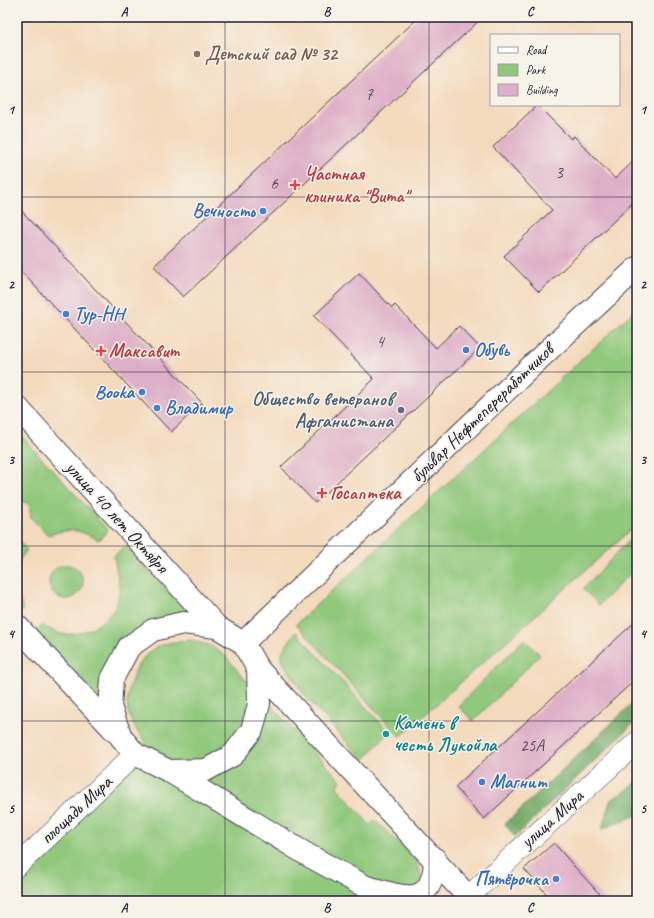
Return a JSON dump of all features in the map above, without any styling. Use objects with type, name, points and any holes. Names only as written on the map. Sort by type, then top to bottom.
[{"type":"street","name":"бульвар Нефтепереработчиков","points":[[243,643],[542,356],[637,268]]},
{"type":"street","name":"улица 40 лет Октября","points":[[17,407],[217,627]]},
{"type":"street","points":[[121,738],[110,707],[112,679],[129,647],[153,630],[183,623],[217,627],[243,643],[258,669],[435,859],[470,899]]},
{"type":"street","points":[[17,626],[135,754],[169,771],[374,894],[410,897],[422,894],[430,887],[434,874],[435,859]]},
{"type":"street","points":[[169,771],[206,770],[233,755],[252,730],[259,704],[258,669]]},
{"type":"street","name":"улица Мира","points":[[470,899],[637,742]]},
{"type":"street","name":"площадь Мира","points":[[17,866],[135,754]]},
{"type":"green space","points":[[637,308],[637,524],[400,737],[296,624]]},
{"type":"green space","points":[[17,431],[108,530],[99,540],[74,531],[63,531],[48,535],[31,518],[29,503],[17,501]]},
{"type":"green space","points":[[632,537],[637,542],[637,567],[599,605],[583,589]]},
{"type":"green space","points":[[17,539],[27,550],[20,559],[17,571]]},
{"type":"green space","points":[[126,546],[194,618],[151,622],[99,701],[33,633],[42,626],[62,634],[78,633],[95,627],[109,616],[117,602],[119,591],[114,556]]},
{"type":"green space","points":[[66,565],[72,566],[78,570],[82,576],[82,588],[78,594],[72,598],[66,599],[60,598],[54,594],[50,588],[49,582],[50,576],[54,570],[60,566]]},
{"type":"green space","points":[[17,591],[23,610],[17,617]]},
{"type":"green space","points":[[296,632],[389,732],[363,760],[305,696],[281,659],[283,650]]},
{"type":"green space","points":[[524,639],[540,655],[473,721],[458,706]]},
{"type":"green space","points":[[191,640],[211,646],[226,657],[269,707],[270,704],[341,781],[337,787],[370,825],[375,820],[417,861],[422,879],[419,883],[435,901],[17,901],[17,868],[146,742],[134,727],[128,712],[127,704],[130,687],[140,662],[148,653],[161,645],[176,641]]},
{"type":"green space","points":[[637,699],[637,720],[515,837],[505,824]]},
{"type":"green space","points":[[637,782],[637,815],[602,829],[610,801]]},
{"type":"building","points":[[419,17],[483,17],[183,297],[154,266]]},
{"type":"building","points":[[536,106],[538,106],[571,139],[574,136],[615,179],[637,158],[637,199],[539,292],[504,256],[552,210],[493,147]]},
{"type":"building","points":[[17,206],[202,403],[171,432],[17,267]]},
{"type":"building","points":[[359,273],[392,308],[395,305],[436,348],[459,326],[480,348],[315,503],[281,467],[374,379],[314,316]]},
{"type":"building","points":[[637,620],[637,678],[484,819],[455,787]]},
{"type":"building","points":[[554,843],[606,901],[553,901],[524,869]]},
{"type":"place","name":"Детский сад № 32","points":[[197,54]]},
{"type":"place","name":"Чаcтная клиника \"Вита\"","points":[[295,185]]},
{"type":"place","name":"Вечность","points":[[263,211]]},
{"type":"place","name":"Тур-НН","points":[[66,314]]},
{"type":"place","name":"Обувь","points":[[466,350]]},
{"type":"place","name":"Максавит","points":[[101,351]]},
{"type":"place","name":"Bookа","points":[[142,392]]},
{"type":"place","name":"Владимир","points":[[157,408]]},
{"type":"place","name":"Общество ветеранов Афганистана","points":[[401,410]]},
{"type":"place","name":"Госаптека","points":[[322,493]]},
{"type":"place","name":"Камень в честь Лукойла","points":[[386,734]]},
{"type":"place","name":"Магнит","points":[[482,782]]},
{"type":"place","name":"Пятёрочка","points":[[556,879]]}]
